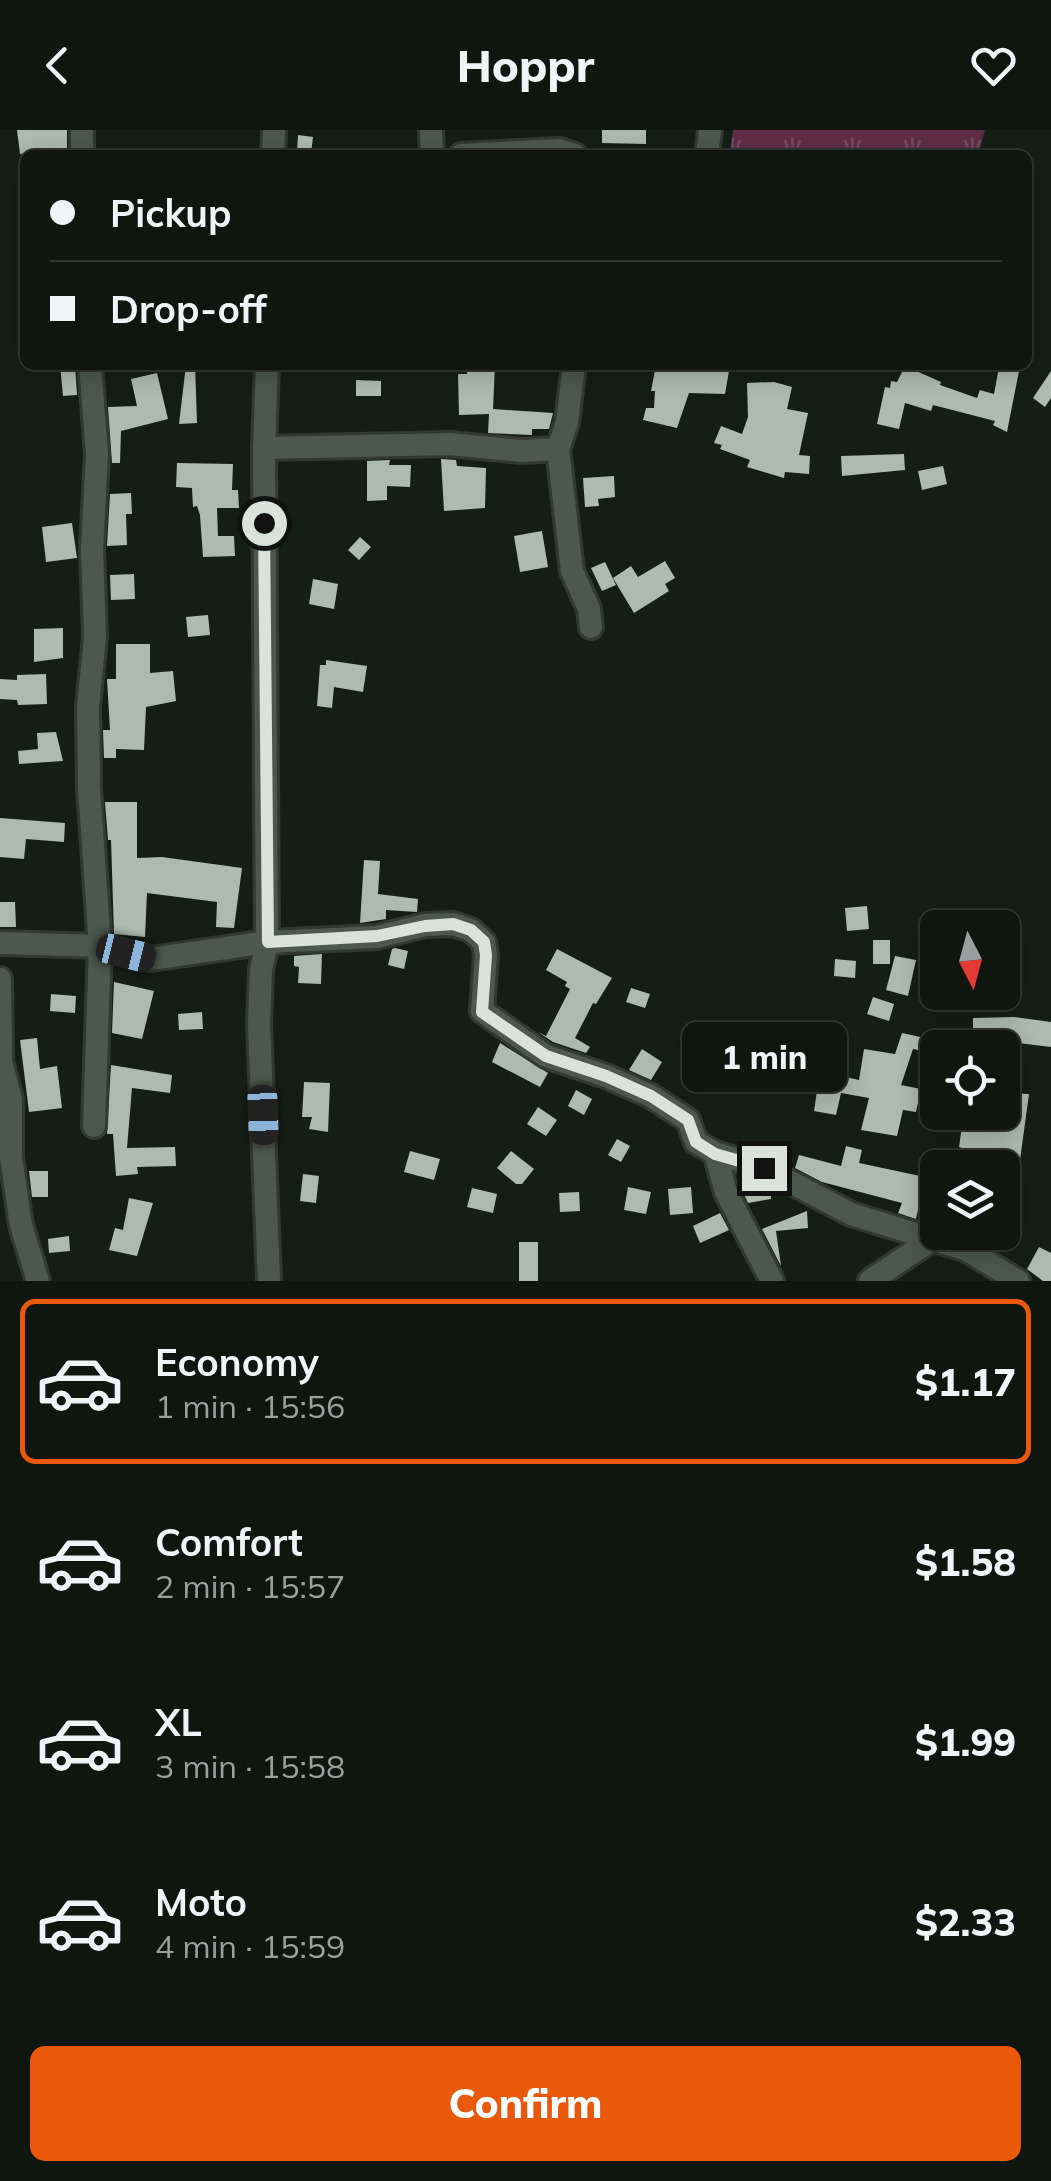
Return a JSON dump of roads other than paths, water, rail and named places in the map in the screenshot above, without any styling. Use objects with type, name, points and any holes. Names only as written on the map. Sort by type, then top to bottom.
[{"type":"street","points":[[90,370],[97,454],[89,788],[100,946],[94,1126]]},
{"type":"street","points":[[268,370],[264,448],[268,942],[261,970],[259,1024],[270,1281]]},
{"type":"street","points":[[573,370],[567,422],[558,449],[572,571],[589,609],[591,627]]},
{"type":"street","points":[[264,448],[450,444],[522,451],[558,449]]},
{"type":"street","points":[[0,944],[100,946],[151,959],[268,942],[377,936],[453,924],[471,930],[484,942],[482,1012],[546,1056],[651,1096],[688,1120],[696,1142],[715,1154],[764,1168],[851,1214],[920,1236]]},
{"type":"street","points":[[0,979],[0,1061],[11,1099],[11,1157],[22,1226],[38,1281]]},
{"type":"street","points":[[715,1154],[726,1192],[772,1281]]},
{"type":"street","points":[[870,1281],[920,1248]]},
{"type":"street","points":[[967,1250],[1018,1281]]}]
